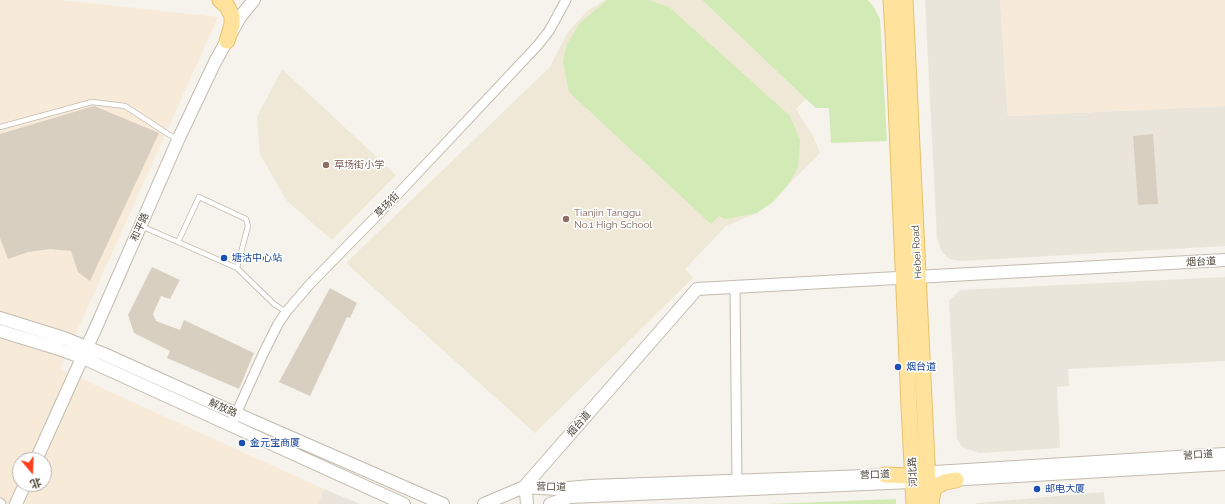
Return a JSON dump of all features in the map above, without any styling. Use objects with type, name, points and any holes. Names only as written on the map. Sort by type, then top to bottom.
[{"type":"main road","points":[[220,0],[227,6],[232,16],[232,25],[227,42]]},
{"type":"main road","points":[[883,0],[893,33]]},
{"type":"main road","name":"Hebei Road","points":[[901,0],[893,33],[926,442],[919,478],[929,504]]},
{"type":"main road","name":"Hebei Road","points":[[901,0],[912,278],[911,439]]},
{"type":"main road","points":[[885,479],[903,463],[907,456],[911,439]]},
{"type":"main road","name":"河北路","points":[[911,439],[919,478],[914,504]]},
{"type":"main road","points":[[929,504],[933,492],[937,486],[956,476]]},
{"type":"main road","points":[[885,479],[919,478]]},
{"type":"street","name":"和平路","points":[[93,349],[97,325],[178,140],[215,62],[240,17],[254,0]]},
{"type":"street","name":"草场街","points":[[231,425],[263,354],[278,324],[286,312],[310,284],[397,195],[538,45],[549,31],[566,0]]},
{"type":"street","name":"烟台道","points":[[524,487],[697,289],[1225,260]]},
{"type":"street","points":[[735,287],[737,485]]},
{"type":"street","name":"解放路","points":[[0,318],[64,338],[93,349],[443,504]]},
{"type":"street","name":"解放路","points":[[0,331],[59,349],[82,358],[404,504]]},
{"type":"street","points":[[40,452],[82,358],[93,349],[105,363],[119,375]]},
{"type":"street","name":"营口道","points":[[956,476],[1225,454]]},
{"type":"street","name":"营口道","points":[[919,478],[1225,464]]},
{"type":"street","name":"营口道","points":[[550,504],[570,497],[737,485],[885,479],[905,488],[914,504]]},
{"type":"street","name":"营口道","points":[[524,487],[557,489],[591,486],[737,485]]},
{"type":"street","points":[[484,504],[524,487],[527,504]]},
{"type":"street","points":[[16,504],[21,492]]},
{"type":"street","points":[[490,504],[502,496]]},
{"type":"lane","points":[[0,127],[92,102],[125,106],[178,140]]},
{"type":"lane","points":[[178,242],[199,197],[246,218],[248,226],[237,268]]},
{"type":"lane","points":[[141,226],[237,268],[274,304],[286,312]]},
{"type":"shaded area","points":[[0,0],[61,0],[218,17],[60,369],[324,489],[318,504],[0,504]]},
{"type":"shaded area","name":"Tianjin Tanggu No.1 High School","points":[[605,0],[702,0],[806,99],[796,109],[813,136],[820,153],[757,213],[726,226],[685,269],[693,278],[535,433],[346,263],[550,67],[568,32],[587,11]]},
{"type":"shaded area","points":[[925,0],[1000,0],[1008,116],[1225,106],[1225,246],[961,261],[949,259],[941,250],[937,238]]},
{"type":"shaded area","points":[[1000,0],[1225,0],[1225,106],[1008,116]]},
{"type":"shaded area","name":"草场街小学","points":[[282,69],[396,175],[332,240],[286,200],[260,154],[257,117]]},
{"type":"shaded area","points":[[1225,277],[1225,361],[1068,369],[1069,386],[1057,387],[1060,448],[979,453],[962,447],[957,439],[949,301],[960,290]]},
{"type":"shaded area","points":[[324,489],[360,504],[318,504]]},
{"type":"shaded area","points":[[1104,492],[1105,504],[975,504],[977,503]]},
{"type":"green space","points":[[607,0],[648,0],[669,7],[790,116],[800,140],[798,167],[788,185],[773,202],[757,213],[725,219],[719,216],[711,224],[569,92],[563,62],[567,44],[580,23]]},
{"type":"green space","points":[[702,0],[868,0],[880,19],[887,141],[831,143],[829,108],[816,108]]},
{"type":"green space","points":[[896,499],[896,504],[769,504]]},
{"type":"building","points":[[94,106],[159,133],[90,281],[78,272],[71,251],[50,249],[28,252],[8,259],[0,238],[0,134]]},
{"type":"building","points":[[1153,134],[1158,204],[1138,205],[1133,136]]},
{"type":"building","points":[[152,267],[180,280],[170,299],[161,296],[153,314],[156,321],[180,330],[184,320],[254,353],[239,389],[167,358],[170,351],[134,333],[128,315]]},
{"type":"building","points":[[330,288],[357,303],[350,318],[347,317],[310,396],[279,382]]},
{"type":"place","name":"草场街小学","points":[[326,165]]},
{"type":"place","name":"Tianjin Tanggu No.1 High School","points":[[566,219]]},
{"type":"place","name":"塘沽中心站","points":[[224,258]]},
{"type":"place","name":"烟台道","points":[[898,367]]},
{"type":"place","name":"金元宝商厦","points":[[242,443]]},
{"type":"place","name":"邮电大厦","points":[[1037,489]]}]
